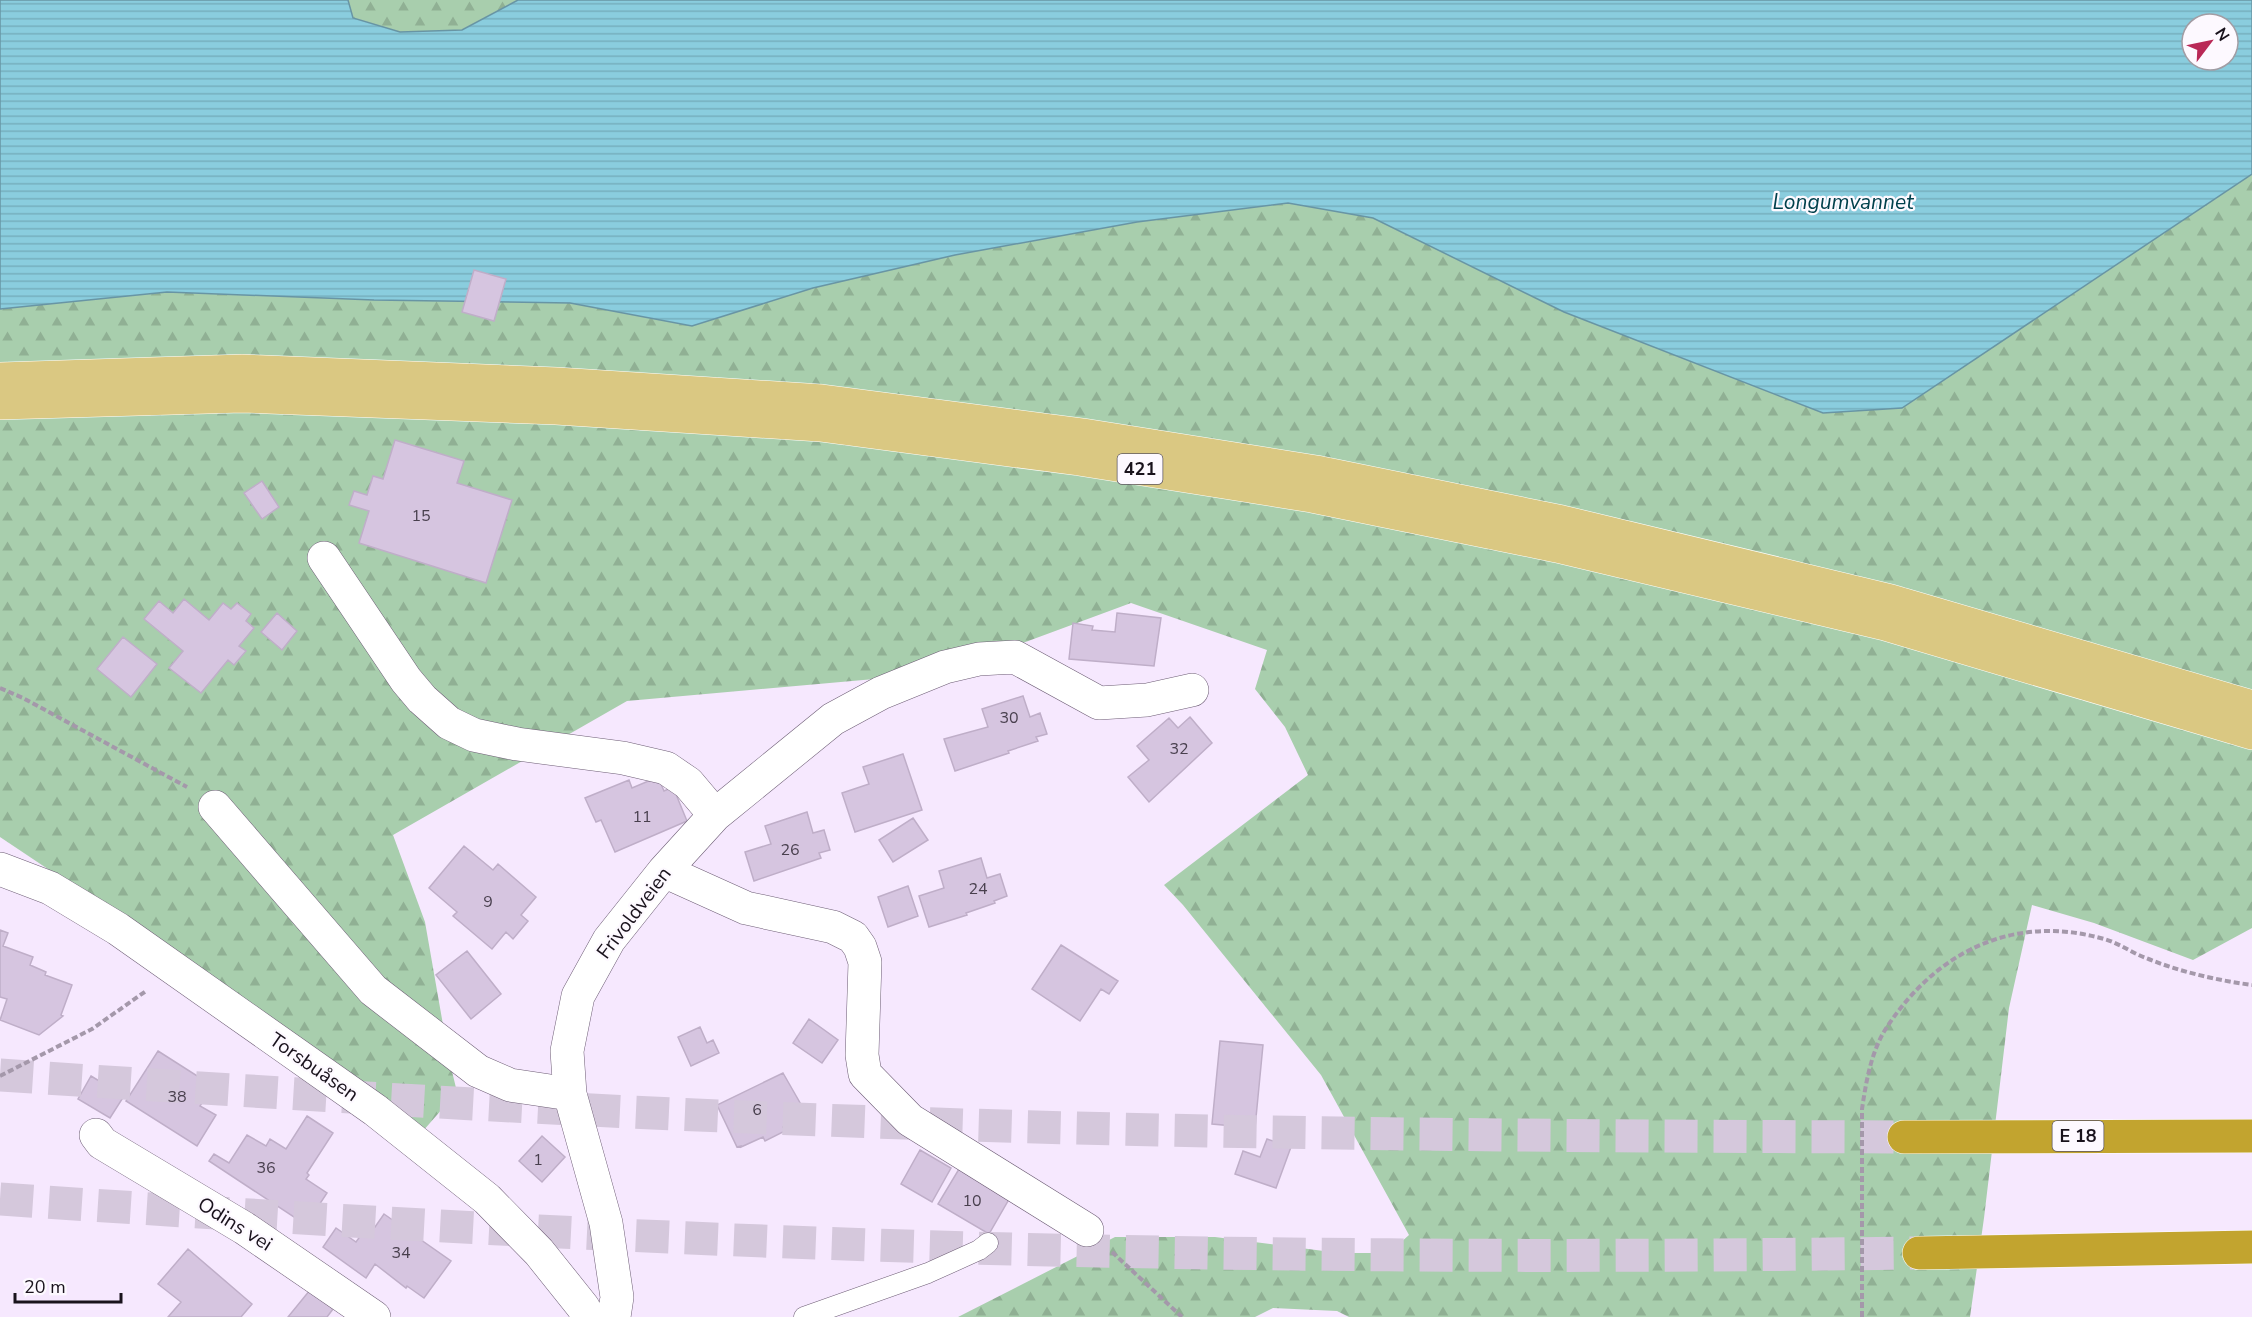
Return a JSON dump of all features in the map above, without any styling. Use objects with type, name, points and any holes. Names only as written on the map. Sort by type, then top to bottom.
[{"type":"highway","name":"E 18","points":[[1904,1137],[2252,1136]]},
{"type":"highway","points":[[1919,1253],[2252,1247]]},
{"type":"main road","name":"421","points":[[0,379],[242,371],[557,384],[822,401],[1083,435],[1316,472],[1562,522],[1891,601],[2252,707]]},
{"type":"main road","name":"421","points":[[0,403],[242,396],[556,408],[820,425],[1079,459],[1312,496],[1557,546],[1885,624],[2252,733]]},
{"type":"street","points":[[324,558],[406,680],[422,699],[449,723],[474,735],[517,744],[623,758],[666,768],[688,783],[715,815]]},
{"type":"street","name":"Frivoldveien","points":[[614,1317],[617,1297],[606,1223],[570,1094],[567,1052],[578,996],[609,940],[664,871],[715,815],[833,719],[881,693],[936,670],[979,659],[1015,657],[1099,703],[1147,700],[1192,690]]},
{"type":"street","points":[[215,807],[373,990],[478,1071],[510,1085],[570,1094]]},
{"type":"street","name":"Torsbuåsen","points":[[0,869],[50,888],[118,929],[375,1110],[487,1199],[539,1252],[583,1307],[588,1317]]},
{"type":"street","points":[[664,871],[746,908],[833,927],[853,937],[860,947],[865,963],[862,1055],[865,1074],[910,1120],[1087,1230]]},
{"type":"street","name":"Odins vei","points":[[96,1135],[102,1143],[244,1228],[374,1317]]},
{"type":"lane","points":[[804,1317],[928,1273],[979,1250],[988,1243]]},
{"type":"path","points":[[0,688],[23,698],[182,784],[215,807]]},
{"type":"path","points":[[2007,936],[2032,932],[2066,932],[2106,939],[2146,958],[2190,974],[2252,985]]},
{"type":"path","points":[[0,1076],[92,1029],[176,970]]},
{"type":"path","points":[[1087,1230],[1182,1317]]},
{"type":"green space","points":[[348,0],[518,0],[462,30],[400,32],[353,18]]},
{"type":"green space","points":[[2252,174],[2252,928],[2193,960],[2094,923],[2032,905],[2009,1008],[1970,1317],[1349,1317],[1337,1311],[1273,1308],[1255,1317],[958,1317],[1115,1237],[1215,1237],[1339,1253],[1389,1253],[1409,1235],[1321,1075],[1183,905],[1164,885],[1308,775],[1285,727],[1255,689],[1267,650],[1131,603],[942,673],[627,701],[393,835],[425,922],[457,1092],[409,1147],[175,954],[0,837],[0,309],[167,292],[374,300],[570,303],[692,326],[812,288],[955,255],[1137,222],[1288,203],[1373,218],[1564,312],[1824,413],[1902,407]]},
{"type":"water","name":"Longumvannet","points":[[0,0],[348,0],[353,18],[400,32],[462,30],[518,0],[2252,0],[2252,174],[1902,408],[1823,413],[1564,312],[1373,218],[1288,203],[1137,222],[955,255],[813,288],[692,326],[570,303],[374,300],[167,292],[0,309]]},
{"type":"building","points":[[474,270],[506,279],[494,321],[462,312]]},
{"type":"building","points":[[395,440],[464,461],[457,483],[512,500],[486,583],[359,543],[369,511],[349,505],[354,491],[367,495],[373,476],[383,479]]},
{"type":"building","points":[[262,481],[279,507],[262,519],[244,493]]},
{"type":"building","points":[[184,599],[209,620],[223,603],[231,609],[237,603],[251,614],[246,621],[254,628],[239,646],[246,651],[234,665],[228,660],[201,693],[169,668],[183,651],[144,619],[159,601],[173,613]]},
{"type":"building","points":[[277,613],[297,631],[282,650],[261,632]]},
{"type":"building","points":[[1117,613],[1161,618],[1154,666],[1069,659],[1073,623],[1093,626],[1092,630],[1115,632]]},
{"type":"building","points":[[123,637],[157,664],[131,697],[97,669]]},
{"type":"building","points":[[1023,696],[1030,717],[1040,713],[1047,734],[1036,737],[1038,741],[1008,751],[1009,753],[955,771],[944,739],[988,727],[982,709]]},
{"type":"building","points":[[1190,717],[1212,743],[1149,802],[1128,777],[1149,760],[1137,746],[1169,718],[1178,728]]},
{"type":"building","points":[[903,754],[922,810],[855,832],[842,793],[869,784],[863,767]]},
{"type":"building","points":[[658,777],[664,791],[673,787],[687,821],[615,852],[601,820],[596,822],[585,798],[629,780],[632,788]]},
{"type":"building","points":[[807,812],[813,833],[824,830],[830,850],[819,853],[821,858],[754,881],[745,852],[771,844],[765,826]]},
{"type":"building","points":[[913,818],[928,840],[893,862],[879,840]]},
{"type":"building","points":[[464,846],[493,870],[498,864],[536,897],[521,915],[528,921],[513,939],[506,932],[492,949],[453,916],[457,912],[429,888]]},
{"type":"building","points":[[981,858],[987,878],[1000,874],[1007,896],[994,901],[995,903],[966,913],[967,915],[929,927],[919,896],[944,888],[939,871]]},
{"type":"building","points":[[908,886],[918,916],[888,927],[878,897]]},
{"type":"building","points":[[0,930],[8,933],[3,946],[33,957],[30,965],[46,972],[45,975],[72,985],[61,1015],[63,1016],[39,1035],[0,1020],[7,999],[0,997]]},
{"type":"building","points":[[1061,945],[1118,981],[1109,994],[1101,989],[1080,1021],[1032,989]]},
{"type":"building","points":[[467,951],[501,994],[471,1019],[436,975]]},
{"type":"building","points":[[809,1019],[838,1040],[822,1063],[793,1043]]},
{"type":"building","points":[[700,1027],[707,1043],[713,1040],[719,1053],[691,1066],[678,1037]]},
{"type":"building","points":[[1220,1041],[1263,1045],[1255,1128],[1212,1124]]},
{"type":"building","points":[[158,1051],[213,1086],[200,1106],[216,1115],[197,1146],[126,1101]]},
{"type":"building","points":[[783,1073],[807,1115],[783,1127],[785,1131],[765,1141],[763,1137],[737,1147],[717,1105]]},
{"type":"building","points":[[91,1076],[124,1096],[110,1118],[78,1099]]},
{"type":"building","points":[[307,1116],[333,1133],[307,1173],[309,1175],[306,1179],[327,1193],[306,1225],[209,1161],[214,1154],[229,1163],[247,1135],[266,1146],[270,1139],[286,1149]]},
{"type":"building","points":[[542,1136],[565,1157],[542,1182],[519,1161]]},
{"type":"building","points":[[1267,1139],[1291,1147],[1276,1188],[1235,1174],[1243,1151],[1260,1157]]},
{"type":"building","points":[[920,1150],[951,1168],[932,1202],[901,1184]]},
{"type":"building","points":[[962,1164],[1012,1194],[989,1234],[938,1204]]},
{"type":"building","points":[[384,1214],[451,1261],[424,1298],[407,1286],[406,1288],[375,1264],[366,1278],[323,1247],[336,1228],[356,1242],[369,1224],[375,1227]]},
{"type":"building","points":[[188,1249],[252,1304],[241,1317],[168,1317],[181,1302],[158,1284]]},
{"type":"building","points":[[310,1290],[333,1309],[327,1317],[288,1317]]},
{"type":"tunnel","points":[[0,1075],[514,1106],[957,1125],[1363,1133],[1904,1137]]},
{"type":"tunnel","points":[[0,1199],[535,1231],[864,1245],[1316,1254],[1919,1253]]}]
